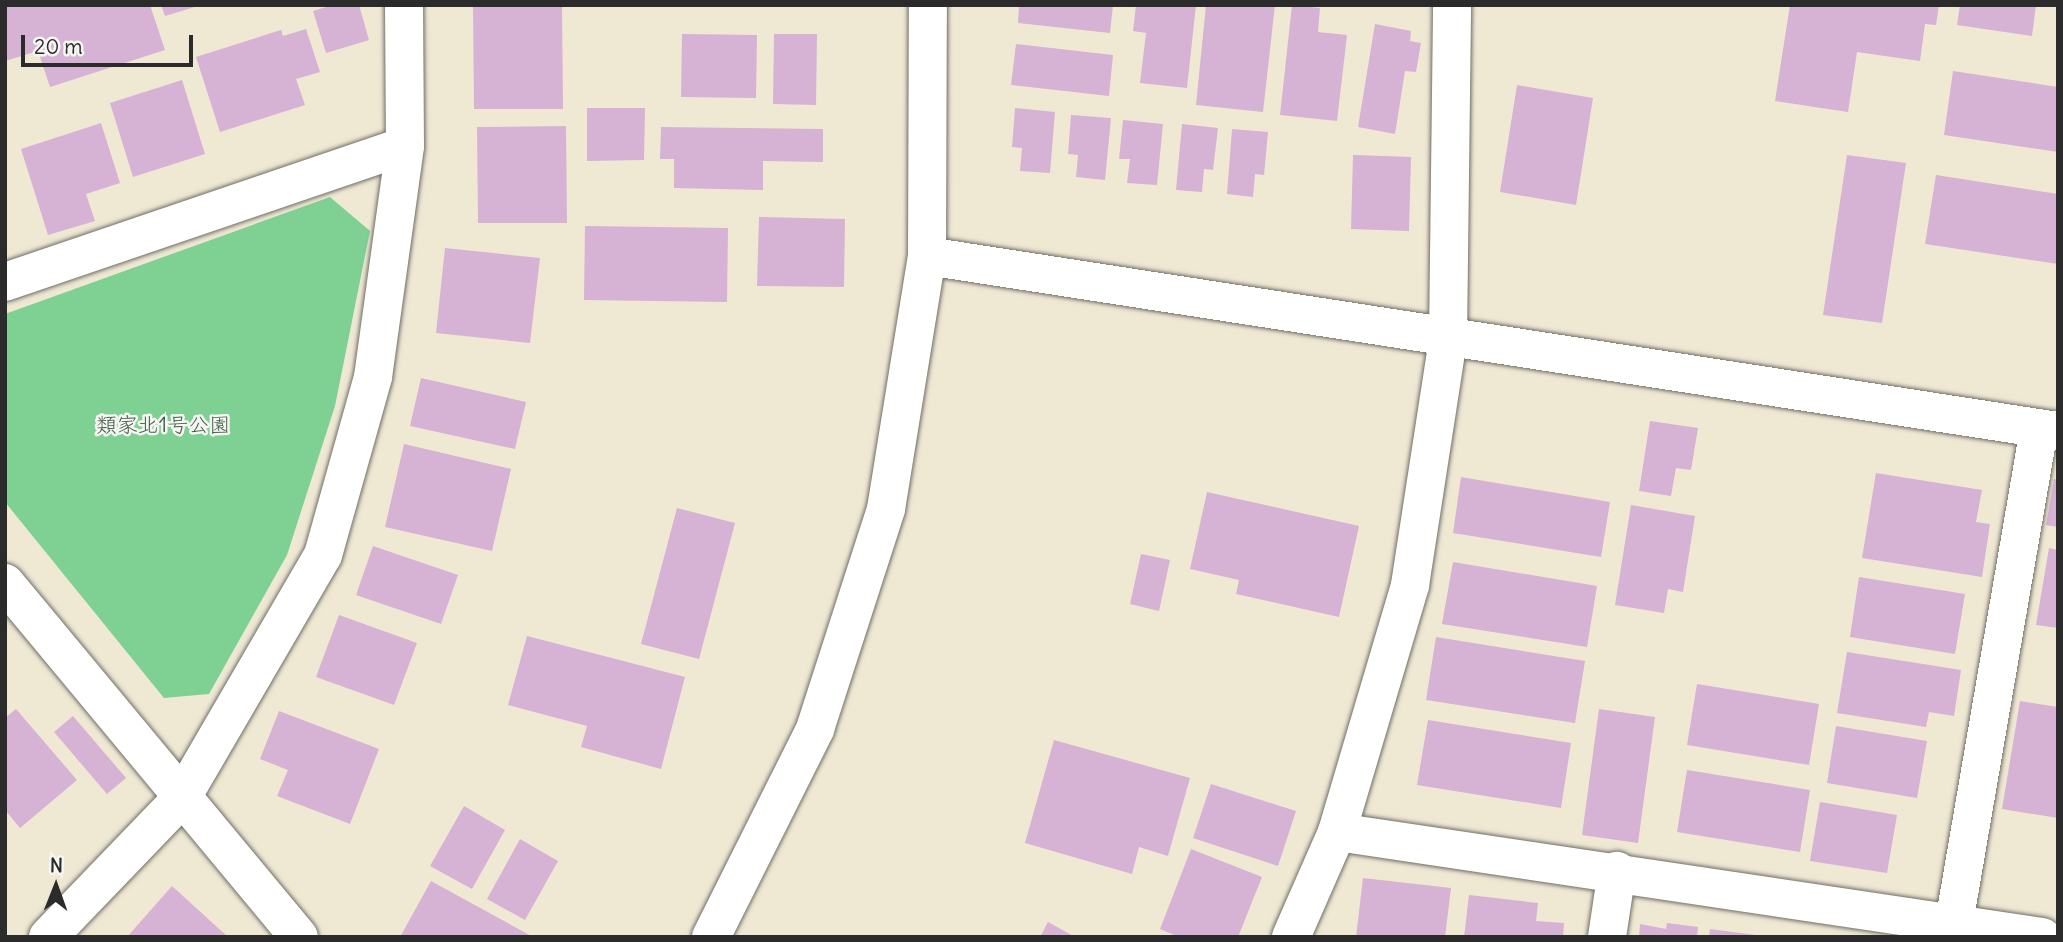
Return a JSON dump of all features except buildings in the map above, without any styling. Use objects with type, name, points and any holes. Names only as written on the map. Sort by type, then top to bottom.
[{"type":"street","points":[[48,937],[181,799],[323,555],[373,377],[405,146],[404,5]]},
{"type":"street","points":[[711,937],[815,729],[886,509],[927,256],[928,5]]},
{"type":"street","points":[[1291,937],[1337,832],[1410,584],[1448,338],[1452,5]]},
{"type":"street","points":[[5,282],[405,146]]},
{"type":"street","points":[[927,256],[2048,430],[1954,923]]},
{"type":"street","points":[[5,583],[181,799],[299,937]]},
{"type":"street","points":[[1337,832],[1617,871],[1954,923],[2002,934],[2042,937]]},
{"type":"street","points":[[1607,937],[1617,871]]},
{"type":"green space","name":"類家北1号公園","points":[[330,197],[370,231],[335,406],[287,555],[209,694],[164,698],[5,502],[5,314]]}]
